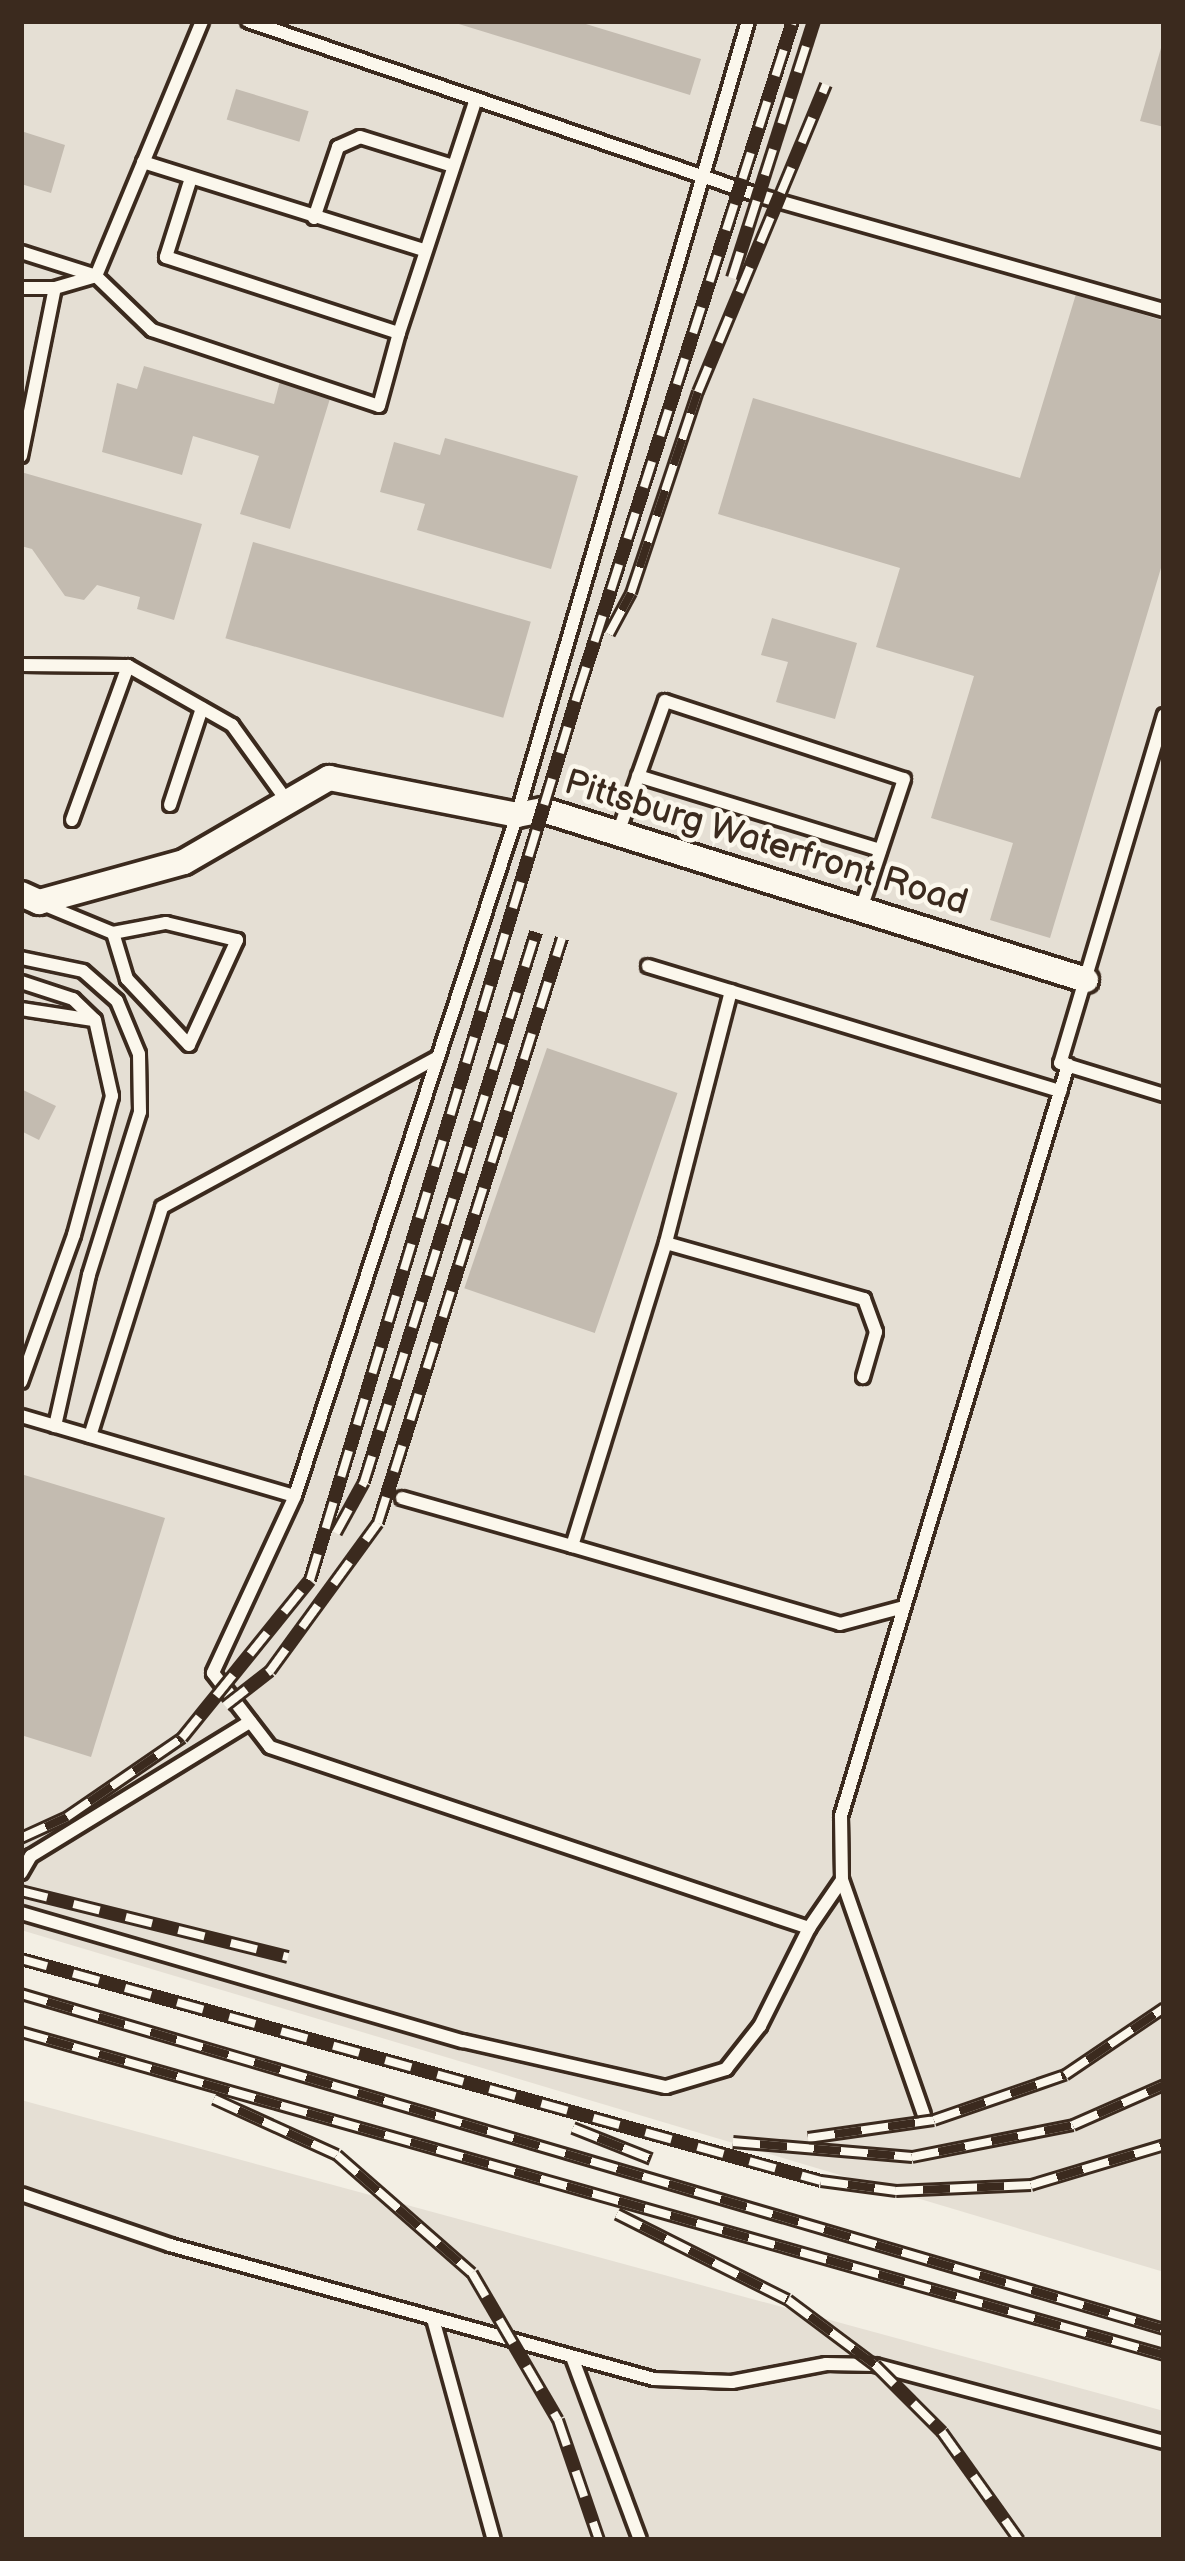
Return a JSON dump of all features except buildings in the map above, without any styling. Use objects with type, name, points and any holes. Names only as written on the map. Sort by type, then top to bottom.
[{"type":"street","name":"Pittsburg Waterfront Road","points":[[30,898],[184,862],[329,778],[517,814],[543,809],[1086,980]]},
{"type":"lane","points":[[96,276],[202,21]]},
{"type":"lane","points":[[248,21],[704,177],[1164,310]]},
{"type":"lane","points":[[748,21],[517,814],[295,1496],[213,1673],[270,1748],[809,1928]]},
{"type":"lane","points":[[21,252],[96,276],[152,330],[379,406],[450,165],[476,99]]},
{"type":"lane","points":[[314,218],[338,147],[360,137],[450,165]]},
{"type":"lane","points":[[143,162],[424,250]]},
{"type":"lane","points":[[190,178],[166,257],[399,334]]},
{"type":"lane","points":[[21,288],[55,289],[96,276]]},
{"type":"lane","points":[[21,456],[55,289]]},
{"type":"lane","points":[[21,665],[128,666],[232,724],[287,802]]},
{"type":"lane","points":[[72,820],[128,666]]},
{"type":"lane","points":[[618,833],[664,701],[904,779],[861,909]]},
{"type":"lane","points":[[170,806],[202,707]]},
{"type":"lane","points":[[1164,715],[1060,1063],[1164,1094]]},
{"type":"lane","points":[[638,776],[880,850]]},
{"type":"lane","points":[[30,898],[113,933],[166,922],[237,940],[189,1045],[127,979],[113,933]]},
{"type":"lane","points":[[21,958],[83,971],[118,1001],[139,1054],[140,1112],[89,1276],[55,1426]]},
{"type":"lane","points":[[648,966],[1060,1091]]},
{"type":"lane","points":[[21,982],[73,999],[94,1020],[112,1096],[21,1382]]},
{"type":"lane","points":[[572,1546],[666,1243],[731,992]]},
{"type":"lane","points":[[21,1009],[94,1020]]},
{"type":"lane","points":[[90,1436],[162,1207],[438,1057]]},
{"type":"lane","points":[[924,2115],[842,1880],[841,1816],[1068,1065]]},
{"type":"lane","points":[[666,1243],[864,1299],[876,1332],[863,1378]]},
{"type":"lane","points":[[21,1416],[295,1496]]},
{"type":"lane","points":[[402,1498],[840,1624],[904,1607]]},
{"type":"lane","points":[[21,1873],[31,1856],[250,1722]]},
{"type":"lane","points":[[21,1913],[463,2041],[666,2087],[726,2069],[760,2026],[809,1928],[842,1880]]},
{"type":"lane","points":[[21,2194],[433,2319],[654,2379],[732,2382],[826,2365],[875,2365],[1164,2442]]},
{"type":"lane","points":[[433,2319],[494,2540]]},
{"type":"lane","points":[[572,2357],[640,2540]]},
{"type":"shaded area","points":[[21,21],[1164,21],[1164,2272],[21,1930]]},
{"type":"shaded area","points":[[21,2100],[1164,2411],[1164,2540],[21,2540]]},
{"type":"railway","points":[[21,1838],[67,1817],[182,1738],[310,1580],[578,693],[793,21]]},
{"type":"railway","points":[[732,278],[814,21]]},
{"type":"railway","points":[[609,634],[631,593],[698,392],[826,85]]},
{"type":"railway","points":[[336,1533],[364,1482],[536,932]]},
{"type":"railway","points":[[225,1706],[270,1671],[378,1523],[562,938]]},
{"type":"railway","points":[[21,1891],[288,1957]]},
{"type":"railway","points":[[21,1959],[821,2181],[896,2191],[1031,2185],[1164,2145]]},
{"type":"railway","points":[[21,1994],[1164,2329]]},
{"type":"railway","points":[[808,2138],[934,2120],[1065,2075],[1164,2008]]},
{"type":"railway","points":[[21,2032],[1164,2355]]},
{"type":"railway","points":[[733,2142],[912,2157],[1073,2125],[1164,2085]]},
{"type":"railway","points":[[214,2099],[337,2155],[472,2273],[558,2420],[599,2540]]},
{"type":"railway","points":[[573,2128],[651,2159]]},
{"type":"railway","points":[[617,2214],[788,2300],[875,2365],[942,2432],[1019,2540]]}]
